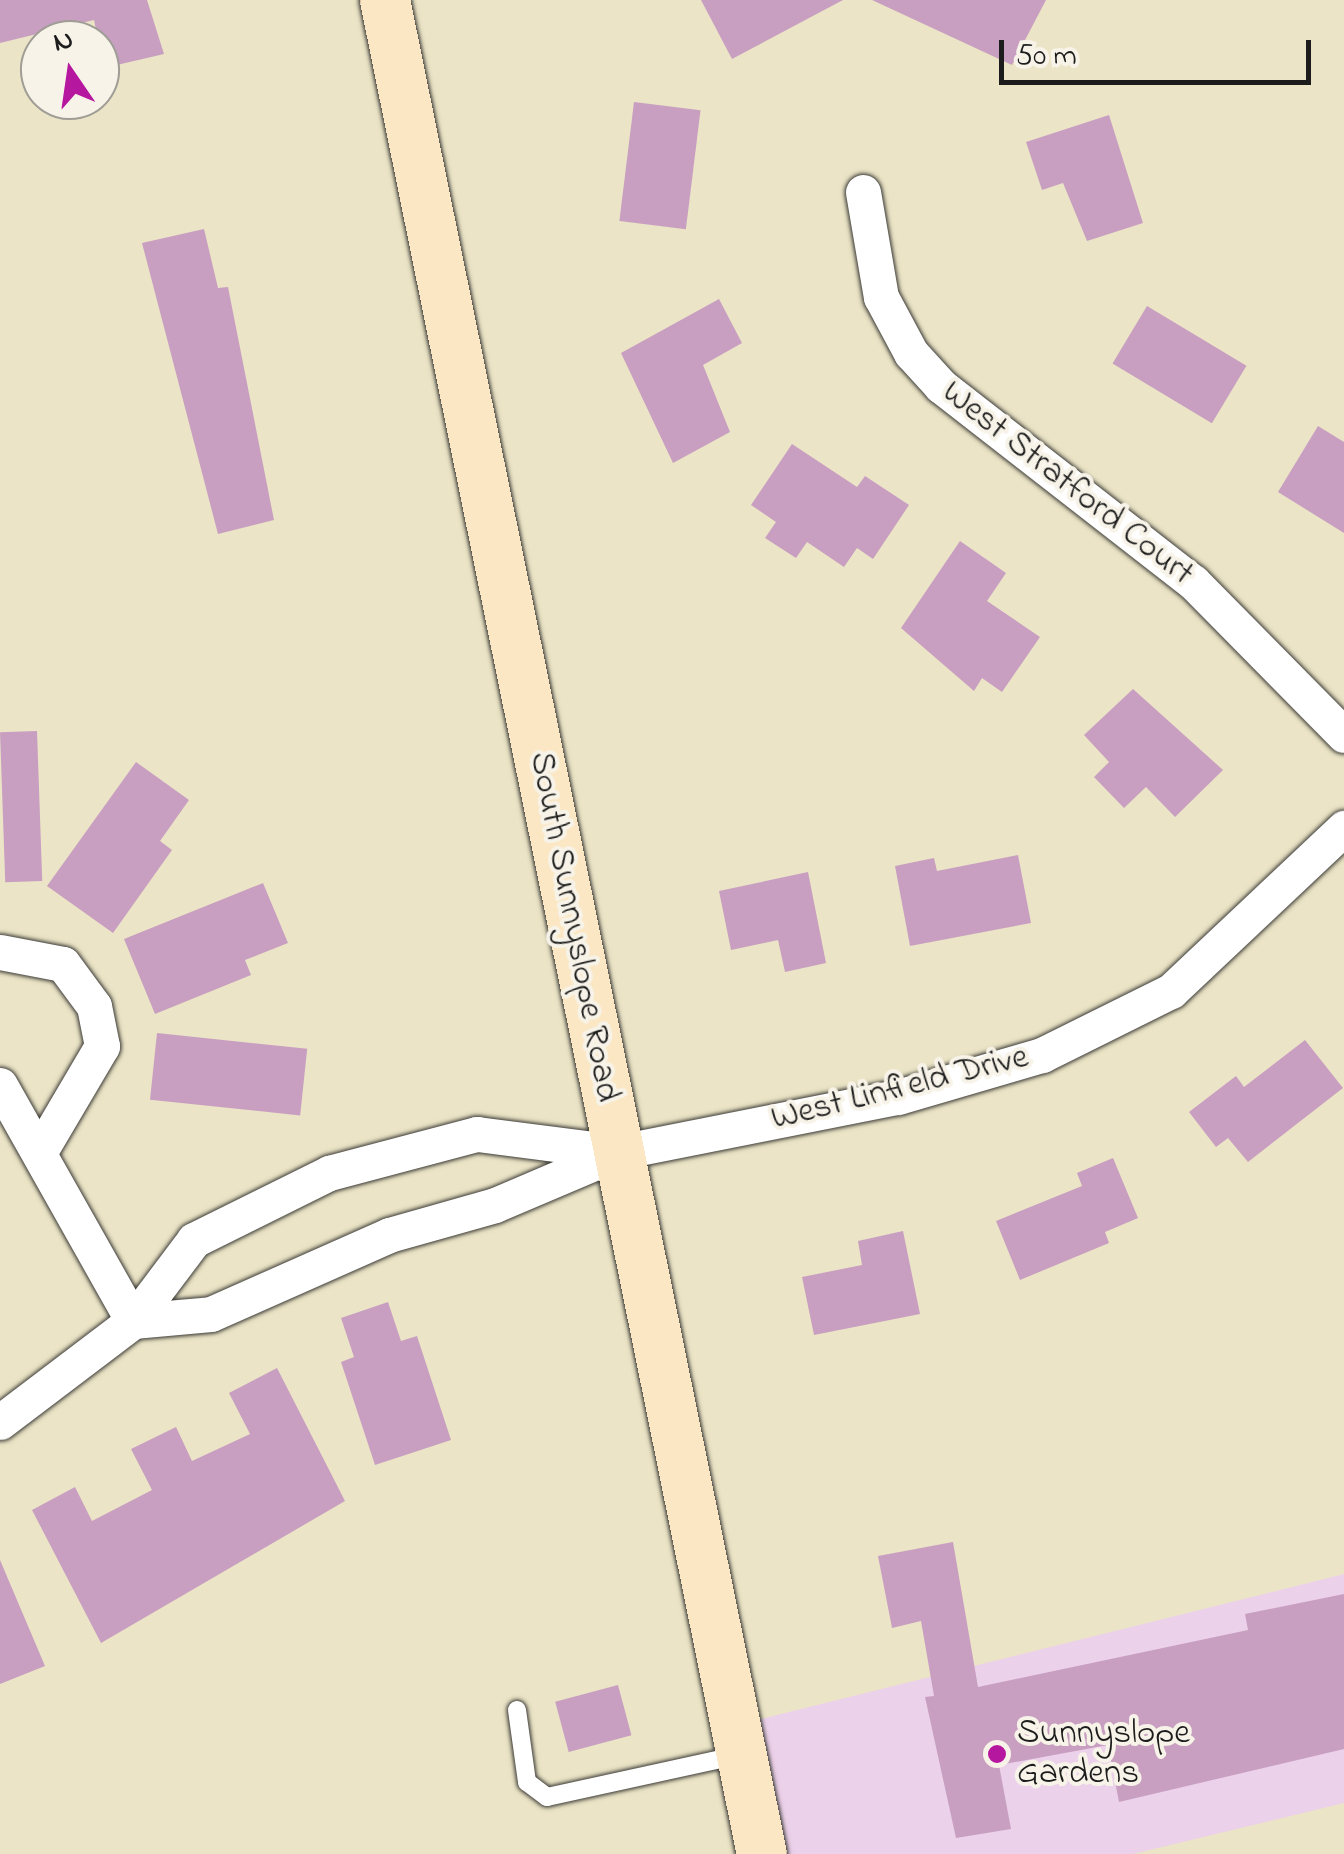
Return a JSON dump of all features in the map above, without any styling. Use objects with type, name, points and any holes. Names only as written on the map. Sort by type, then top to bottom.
[{"type":"street","name":"South Sunnyslope Road","points":[[385,0],[762,1854]]},
{"type":"street","name":"West Stratford Court","points":[[863,192],[881,298],[911,352],[941,386],[1193,582],[1344,735]]},
{"type":"street","name":"West Linfield Drive","points":[[133,1321],[210,1314],[619,1152],[898,1097],[1090,1033],[1183,981],[1344,828]]},
{"type":"street","points":[[0,952],[63,964],[94,1006],[102,1046],[39,1153]]},
{"type":"street","points":[[0,1085],[133,1321]]},
{"type":"street","name":"West Linfield Drive","points":[[0,1422],[133,1321],[194,1240],[329,1173],[477,1134],[619,1152]]},
{"type":"lane","points":[[517,1710],[527,1782],[547,1798],[740,1755]]},
{"type":"shaded area","points":[[1344,1574],[1344,1803],[1133,1854],[764,1854],[737,1725]]},
{"type":"building","points":[[0,0],[147,0],[164,54],[120,64],[120,20],[20,20],[20,38],[0,43]]},
{"type":"building","points":[[701,0],[843,0],[732,59]]},
{"type":"building","points":[[872,0],[1046,0],[1012,65]]},
{"type":"building","points":[[634,102],[701,110],[686,229],[619,221]]},
{"type":"building","points":[[1109,115],[1143,223],[1087,241],[1063,183],[1042,190],[1026,142]]},
{"type":"building","points":[[204,229],[218,288],[228,287],[274,520],[218,534],[142,243]]},
{"type":"building","points":[[719,299],[742,343],[703,365],[730,432],[673,463],[621,353]]},
{"type":"building","points":[[1147,306],[1246,366],[1212,423],[1112,363]]},
{"type":"building","points":[[1318,426],[1344,442],[1344,533],[1278,492]]},
{"type":"building","points":[[792,444],[857,487],[865,476],[909,505],[873,559],[857,548],[844,567],[807,542],[796,558],[765,538],[776,522],[751,505]]},
{"type":"building","points":[[960,541],[1006,573],[987,601],[1040,637],[1002,692],[982,678],[974,691],[901,628]]},
{"type":"building","points":[[1133,689],[1223,770],[1175,817],[1146,787],[1124,808],[1094,777],[1109,762],[1084,735]]},
{"type":"building","points":[[37,731],[42,881],[5,882],[0,732]]},
{"type":"building","points":[[136,762],[189,800],[160,841],[172,850],[113,933],[47,886]]},
{"type":"building","points":[[1018,855],[1031,923],[910,946],[895,866],[934,858],[937,871]]},
{"type":"building","points":[[808,872],[826,963],[785,972],[778,940],[731,950],[719,891]]},
{"type":"building","points":[[263,883],[288,943],[245,960],[251,975],[155,1014],[124,939]]},
{"type":"building","points":[[157,1033],[307,1049],[300,1115],[150,1100]]},
{"type":"building","points":[[1305,1040],[1343,1088],[1248,1162],[1228,1138],[1216,1147],[1189,1112],[1236,1076],[1244,1087]]},
{"type":"building","points":[[1113,1158],[1138,1218],[1105,1232],[1109,1243],[1020,1280],[996,1221],[1082,1186],[1077,1173]]},
{"type":"building","points":[[903,1231],[920,1314],[814,1335],[802,1277],[862,1265],[858,1241]]},
{"type":"building","points":[[388,1302],[401,1341],[417,1336],[451,1440],[375,1465],[341,1362],[354,1357],[341,1318]]},
{"type":"building","points":[[277,1368],[345,1501],[101,1643],[32,1510],[75,1487],[92,1521],[152,1490],[131,1449],[176,1427],[192,1461],[250,1434],[229,1393]]},
{"type":"building","points":[[953,1542],[978,1687],[1248,1630],[1245,1614],[1344,1594],[1344,1749],[1119,1802],[1108,1745],[999,1765],[1011,1829],[956,1838],[925,1697],[934,1696],[921,1621],[892,1628],[878,1556]]},
{"type":"building","points":[[0,1560],[45,1666],[0,1684]]},
{"type":"building","points":[[618,1685],[631,1735],[569,1752],[555,1702]]},
{"type":"place","name":"Sunnyslope Gardens","points":[[997,1754]]}]
